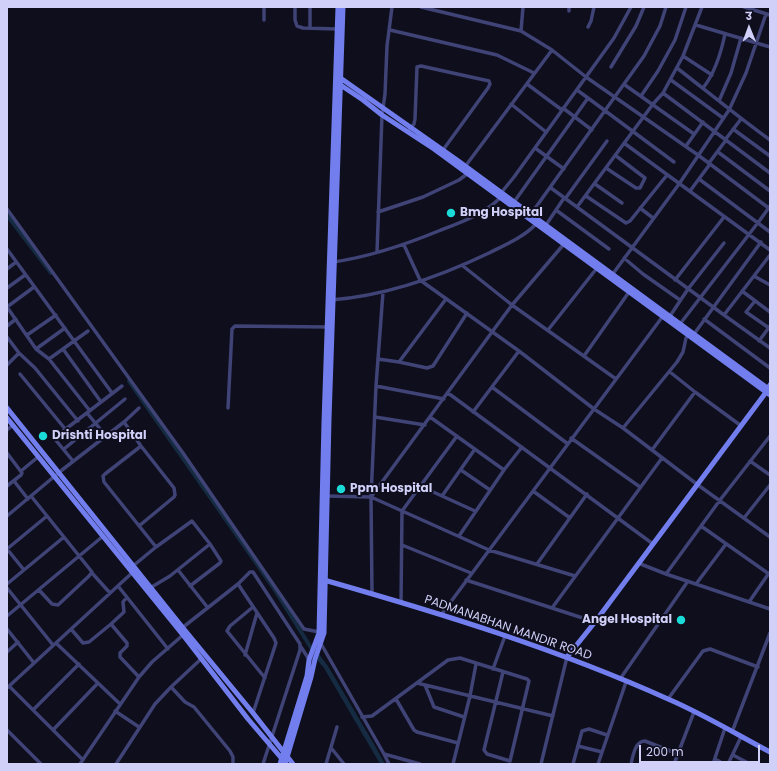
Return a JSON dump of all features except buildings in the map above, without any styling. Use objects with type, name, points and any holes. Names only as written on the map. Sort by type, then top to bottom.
[{"type":"street","points":[[264,7],[264,20]]},
{"type":"street","points":[[295,7],[296,24],[300,27],[337,29]]},
{"type":"street","points":[[310,7],[310,28]]},
{"type":"street","points":[[312,660],[314,645],[324,634],[323,580],[335,74],[338,7]]},
{"type":"street","points":[[331,262],[341,85],[343,7]]},
{"type":"street","points":[[377,252],[382,115],[385,94],[387,46],[392,7]]},
{"type":"street","points":[[420,7],[521,31],[552,50],[586,77],[686,146],[770,208],[680,324]]},
{"type":"street","points":[[521,31],[522,7]]},
{"type":"street","points":[[588,27],[594,7]]},
{"type":"street","points":[[331,262],[358,257],[404,245],[472,217],[487,209],[514,177],[577,90],[614,38],[631,7]]},
{"type":"street","points":[[611,67],[636,26],[644,7]]},
{"type":"street","points":[[330,300],[383,292],[463,266],[519,237],[533,219],[564,168],[616,98],[650,47],[660,26],[666,7]]},
{"type":"street","points":[[641,96],[658,71],[675,40],[686,7]]},
{"type":"street","points":[[578,207],[653,104],[663,93],[683,56],[702,7]]},
{"type":"street","points":[[611,276],[679,184],[729,110],[746,73],[768,15],[744,7]]},
{"type":"street","points":[[696,25],[770,47]]},
{"type":"street","points":[[390,30],[497,55],[534,73]]},
{"type":"street","points":[[703,88],[712,76],[725,34]]},
{"type":"street","points":[[719,101],[731,73],[741,38]]},
{"type":"street","points":[[378,212],[422,197],[459,180],[511,104],[552,50]]},
{"type":"street","points":[[683,56],[712,76]]},
{"type":"street","points":[[409,129],[414,124],[415,119],[416,67],[421,66],[489,81],[490,84],[488,88],[443,150]]},
{"type":"street","points":[[677,68],[729,110],[770,140]]},
{"type":"street","points":[[335,74],[383,107],[409,129],[533,219],[564,244],[666,315],[769,390],[740,425],[698,485],[567,657],[541,764]]},
{"type":"street","points":[[671,80],[723,118]]},
{"type":"street","points":[[335,81],[382,115],[409,129],[443,150],[465,170]]},
{"type":"street","points":[[526,84],[592,130]]},
{"type":"street","points":[[625,85],[694,134]]},
{"type":"street","points":[[577,90],[674,162]]},
{"type":"street","points":[[663,93],[770,173]]},
{"type":"street","points":[[514,202],[588,98]]},
{"type":"street","points":[[511,104],[546,132]]},
{"type":"street","points":[[690,191],[741,119]]},
{"type":"street","points":[[686,146],[703,122]]},
{"type":"street","points":[[733,129],[770,156]]},
{"type":"street","points":[[546,224],[607,141]]},
{"type":"street","points":[[624,143],[770,250]]},
{"type":"street","points":[[535,148],[564,168]]},
{"type":"street","points":[[718,152],[770,191]]},
{"type":"street","points":[[606,168],[636,188],[640,188],[645,178],[615,155]]},
{"type":"street","points":[[586,196],[625,223],[630,221],[667,175]]},
{"type":"street","points":[[699,179],[770,232]]},
{"type":"street","points":[[595,184],[622,203]]},
{"type":"street","points":[[551,188],[759,342],[770,348]]},
{"type":"street","points":[[500,195],[514,202],[533,219],[546,224],[629,292],[680,324],[691,333]]},
{"type":"street","points":[[640,208],[653,218]]},
{"type":"street","points":[[7,209],[175,441],[244,539],[304,629],[319,632]]},
{"type":"street","points":[[556,210],[609,249]]},
{"type":"street","points":[[675,280],[724,217]]},
{"type":"street","points":[[623,428],[670,372],[683,352],[686,338],[704,319],[760,242]]},
{"type":"street","points":[[371,497],[512,305],[564,244]]},
{"type":"street","points":[[441,615],[616,379],[724,244]]},
{"type":"street","points":[[404,245],[420,280],[519,351],[594,409],[623,428],[770,537]]},
{"type":"street","points":[[7,249],[112,393]]},
{"type":"street","points":[[724,315],[770,256]]},
{"type":"street","points":[[624,258],[643,274],[680,300]]},
{"type":"street","points":[[7,269],[16,262]]},
{"type":"street","points":[[463,266],[512,305],[616,379]]},
{"type":"street","points":[[548,330],[597,268]]},
{"type":"street","points":[[7,288],[25,275]]},
{"type":"street","points":[[754,276],[770,285]]},
{"type":"street","points":[[34,287],[7,307],[36,349],[49,359],[88,412],[95,424],[106,436]]},
{"type":"street","points":[[742,291],[770,312]]},
{"type":"street","points":[[372,594],[371,497],[376,386],[383,292]]},
{"type":"street","points":[[584,356],[629,292]]},
{"type":"street","points":[[399,362],[446,299]]},
{"type":"street","points":[[755,301],[747,310],[747,313],[769,327],[759,342]]},
{"type":"street","points":[[378,359],[427,368],[433,366],[467,314]]},
{"type":"street","points":[[27,335],[56,315]]},
{"type":"street","points":[[7,326],[16,319]]},
{"type":"street","points":[[704,319],[770,368]]},
{"type":"street","points":[[228,408],[232,329],[235,326],[329,327]]},
{"type":"street","points":[[36,349],[65,328]]},
{"type":"street","points":[[49,359],[88,331]]},
{"type":"street","points":[[7,337],[19,353],[35,368],[78,421]]},
{"type":"street","points":[[63,349],[101,402]]},
{"type":"street","points":[[473,412],[519,351]]},
{"type":"street","points":[[7,365],[19,353]]},
{"type":"street","points":[[670,372],[740,425]]},
{"type":"street","points":[[20,374],[66,430]]},
{"type":"street","points":[[73,461],[54,438],[122,386]]},
{"type":"street","points":[[376,386],[444,399]]},
{"type":"street","points":[[492,387],[568,444]]},
{"type":"street","points":[[652,450],[695,392]]},
{"type":"street","points":[[448,393],[653,544]]},
{"type":"street","points":[[64,449],[125,400]]},
{"type":"street","points":[[7,408],[181,631],[253,713],[284,755]]},
{"type":"street","points":[[7,516],[73,461],[124,422],[139,408]]},
{"type":"street","points":[[375,417],[424,425]]},
{"type":"street","points":[[430,417],[504,470]]},
{"type":"street","points":[[7,418],[102,537],[150,588],[201,659],[270,745],[284,755],[293,764]]},
{"type":"street","points":[[124,422],[174,488],[175,494],[174,497],[139,526]]},
{"type":"street","points":[[7,430],[13,425]]},
{"type":"street","points":[[401,603],[402,511],[457,436]]},
{"type":"street","points":[[666,574],[720,500],[770,437]]},
{"type":"street","points":[[571,438],[640,488]]},
{"type":"street","points":[[141,446],[105,474],[103,478],[104,482],[156,547]]},
{"type":"street","points":[[459,536],[504,470],[522,447]]},
{"type":"street","points":[[442,496],[475,449]]},
{"type":"street","points":[[7,453],[21,471]]},
{"type":"street","points":[[8,485],[21,475],[21,471],[38,457]]},
{"type":"street","points":[[552,608],[662,458]]},
{"type":"street","points":[[750,461],[770,475]]},
{"type":"street","points":[[460,470],[490,490]]},
{"type":"street","points":[[14,481],[47,516],[92,573],[110,593]]},
{"type":"street","points":[[744,518],[770,485]]},
{"type":"street","points":[[420,486],[475,511]]},
{"type":"street","points":[[533,491],[570,518]]},
{"type":"street","points":[[537,564],[587,494]]},
{"type":"street","points":[[325,496],[371,497],[489,550],[575,576]]},
{"type":"street","points":[[24,570],[7,549],[47,516]]},
{"type":"street","points":[[83,760],[8,687],[118,586],[156,547],[188,522],[192,521],[221,560],[220,563],[190,586]]},
{"type":"street","points":[[701,526],[769,573],[749,602]]},
{"type":"street","points":[[7,584],[64,537]]},
{"type":"street","points":[[7,616],[80,557],[102,537]]},
{"type":"street","points":[[150,588],[170,576],[210,544]]},
{"type":"street","points":[[696,584],[726,544]]},
{"type":"street","points":[[402,545],[471,573]]},
{"type":"street","points":[[638,563],[770,609]]},
{"type":"street","points":[[178,570],[208,608]]},
{"type":"street","points":[[80,764],[139,677],[152,662],[168,649],[181,631],[238,584],[250,572],[255,574],[301,646],[312,660]]},
{"type":"street","points":[[40,590],[52,604],[58,605],[92,573]]},
{"type":"street","points":[[284,764],[284,755],[306,676],[312,660],[318,650],[323,580]]},
{"type":"street","name":"PADMANABHAN MANDIR ROAD","points":[[323,580],[441,615],[567,657],[668,699],[770,752]]},
{"type":"street","points":[[466,580],[595,622]]},
{"type":"street","points":[[598,764],[623,680],[688,581]]},
{"type":"street","points":[[238,584],[274,638],[276,644],[253,713]]},
{"type":"street","points":[[118,586],[168,649]]},
{"type":"street","points":[[7,588],[55,644],[79,664],[120,704]]},
{"type":"street","points":[[71,629],[83,643],[89,642],[124,612],[123,602],[127,597]]},
{"type":"street","points":[[253,607],[230,626],[227,631],[265,678]]},
{"type":"street","points":[[245,655],[257,613]]},
{"type":"street","points":[[111,624],[127,643],[127,646],[120,653],[120,658],[139,677]]},
{"type":"street","points":[[7,629],[34,663]]},
{"type":"street","points":[[732,732],[770,633]]},
{"type":"street","points":[[493,669],[504,636]]},
{"type":"street","points":[[318,641],[389,764]]},
{"type":"street","points":[[7,652],[18,642]]},
{"type":"street","points":[[263,764],[301,646]]},
{"type":"street","points":[[668,699],[703,651],[707,649],[758,667]]},
{"type":"street","points":[[362,717],[372,716],[448,660],[460,658],[527,679],[529,681],[510,761],[487,754],[485,752],[503,672]]},
{"type":"street","points":[[116,764],[154,704],[201,659]]},
{"type":"street","points":[[33,710],[79,664]]},
{"type":"street","points":[[453,764],[470,696],[476,664]]},
{"type":"street","points":[[53,730],[98,683]]},
{"type":"street","points":[[417,683],[523,710],[553,716]]},
{"type":"street","points":[[425,685],[434,707],[464,718]]},
{"type":"street","points":[[171,687],[185,702],[194,707],[230,751],[233,757],[233,764]]},
{"type":"street","points":[[396,698],[414,730],[458,743]]},
{"type":"street","points":[[115,711],[139,727]]},
{"type":"street","points":[[674,764],[694,712]]},
{"type":"street","points":[[326,764],[338,727]]},
{"type":"street","points":[[713,764],[725,728]]},
{"type":"street","points":[[573,764],[582,731],[588,729],[607,735]]},
{"type":"street","points":[[7,730],[42,764]]},
{"type":"street","points":[[728,764],[741,737]]},
{"type":"street","points":[[630,764],[638,743],[645,740],[678,754]]},
{"type":"street","points":[[578,746],[602,752]]},
{"type":"street","points":[[332,749],[344,764]]},
{"type":"street","points":[[384,754],[420,764]]},
{"type":"street","points":[[733,755],[750,764]]},
{"type":"street","points":[[401,758],[404,764]]},
{"type":"street","points":[[714,759],[724,764]]},
{"type":"water","points":[[319,654],[328,666],[385,764],[380,764],[324,668],[317,660]]},
{"type":"waterway","points":[[7,215],[51,273]]},
{"type":"waterway","points":[[129,381],[273,587],[313,651]]},
{"type":"place","name":"Bmg Hospital","points":[[451,213]]},
{"type":"place","name":"Drishti Hospital","points":[[43,436]]},
{"type":"place","name":"Ppm Hospital","points":[[341,489]]},
{"type":"place","name":"Angel Hospital","points":[[681,620]]}]
